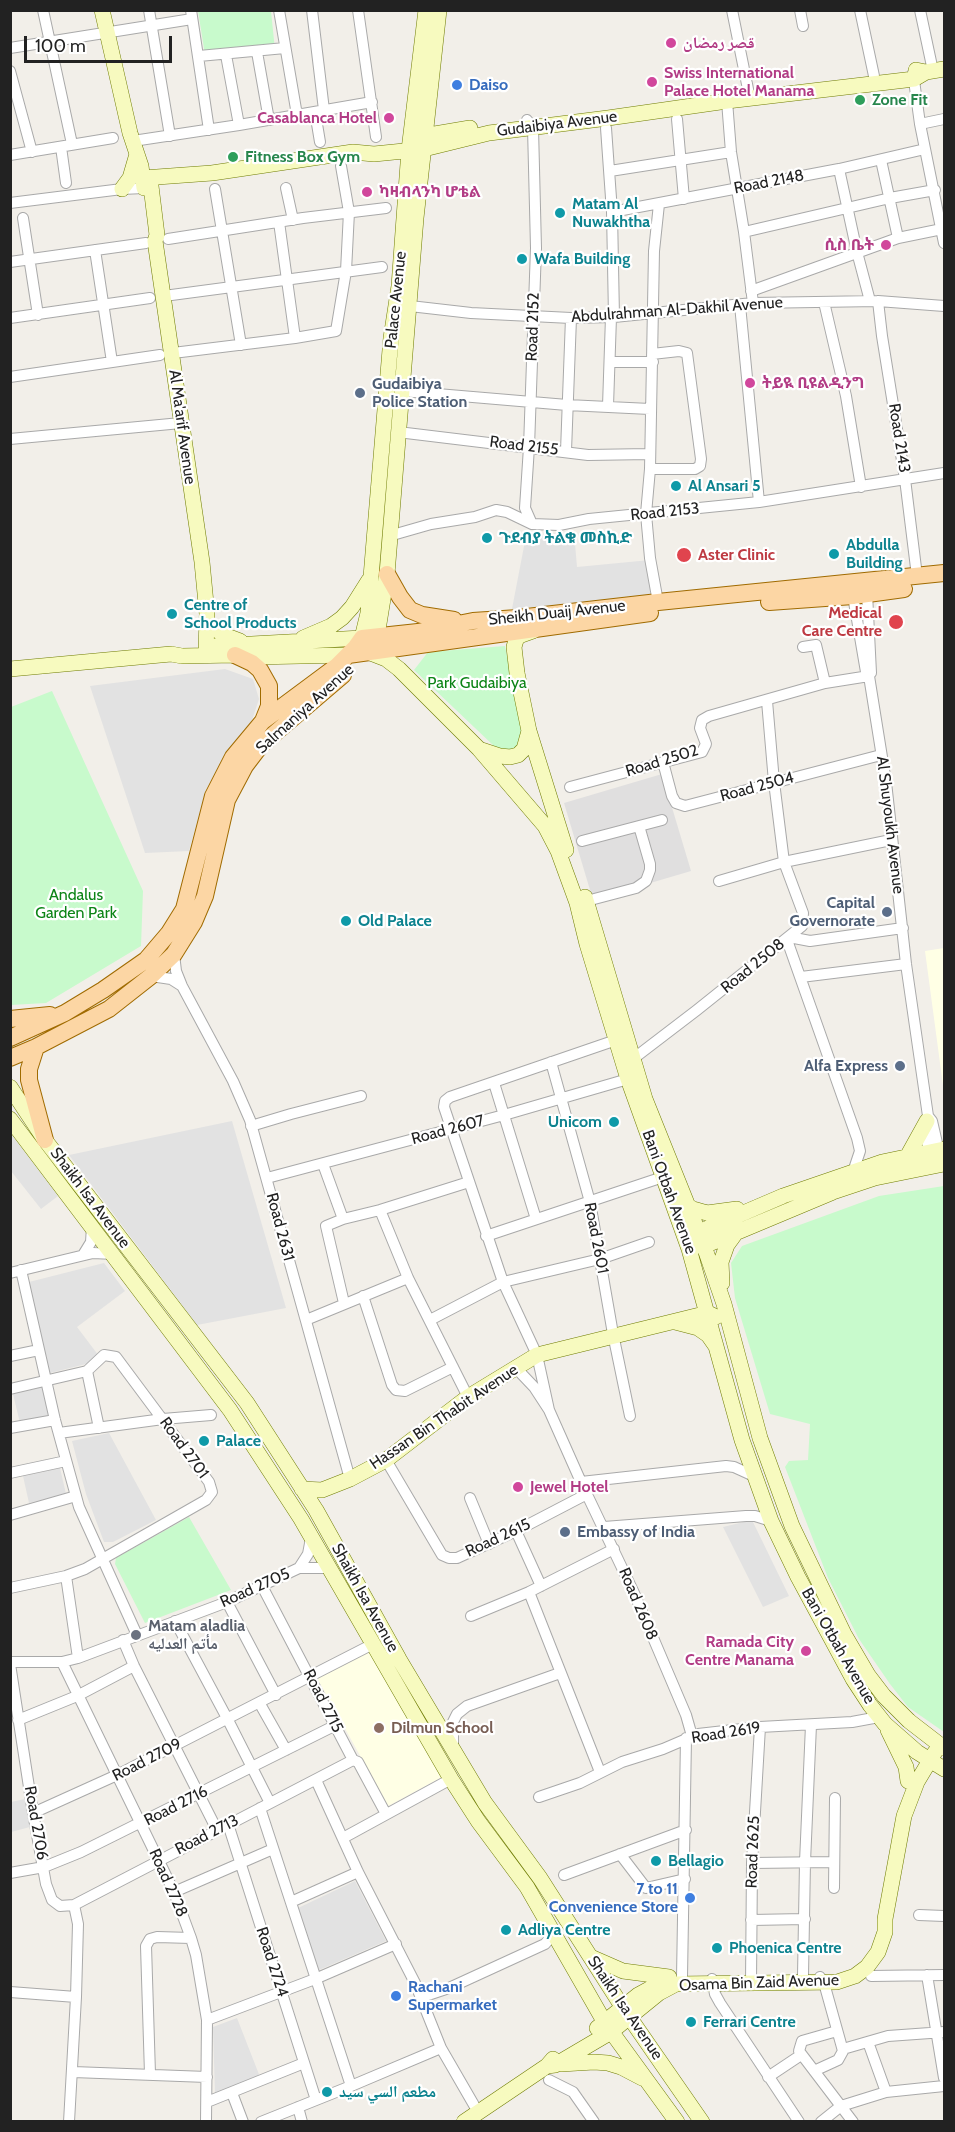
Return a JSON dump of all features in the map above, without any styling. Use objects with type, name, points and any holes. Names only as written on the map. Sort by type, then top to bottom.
[{"type":"main road","name":"Al Ma'arif Avenue","points":[[102,10],[135,148],[147,183],[152,237],[156,241],[157,297],[197,524],[209,620],[210,650]]},
{"type":"main road","name":"Palace Avenue","points":[[369,642],[389,536],[410,306],[426,10]]},
{"type":"main road","name":"Palace Avenue","points":[[380,575],[391,338],[399,286],[407,185],[431,88],[439,10]]},
{"type":"main road","name":"Gudaibiya Avenue","points":[[750,95],[874,76],[926,72]]},
{"type":"main road","name":"Gudaibiya Avenue","points":[[147,183],[180,185],[189,176],[353,152],[374,154],[472,128],[670,109],[727,97],[926,72]]},
{"type":"main road","points":[[431,88],[435,116],[440,123],[472,128]]},
{"type":"main road","name":"Gudaibiya Avenue","points":[[417,144],[530,124]]},
{"type":"main road","points":[[353,152],[417,144]]},
{"type":"main road","points":[[122,189],[130,178],[135,148]]},
{"type":"main road","points":[[374,154],[399,164],[406,173],[407,185]]},
{"type":"main road","name":"Sheikh Duaij Avenue","points":[[10,669],[171,654],[180,650],[240,649],[294,642],[369,642],[533,631],[686,608],[858,588],[917,576],[945,573]]},
{"type":"main road","points":[[294,642],[331,626],[342,618],[380,575],[410,610],[439,619],[473,621]]},
{"type":"main road","name":"Sheikh Duaij Avenue","points":[[240,649],[253,657],[348,655],[369,642],[473,621],[658,602],[945,584]]},
{"type":"main road","points":[[209,620],[260,670],[269,686],[269,706],[263,721]]},
{"type":"main road","name":"Bani Otbah Avenue","points":[[533,631],[519,636],[514,647],[517,673],[530,731],[628,1068],[663,1178],[724,1304],[760,1438],[792,1526],[844,1634],[868,1675],[884,1696],[909,1721],[941,1746]]},
{"type":"main road","name":"Bani Otbah Avenue","points":[[369,642],[479,749],[545,826],[581,902]]},
{"type":"main road","name":"Salmaniya Avenue","points":[[10,1058],[109,1009],[152,976],[174,954],[194,922],[205,896],[227,800],[245,766],[261,745],[369,642]]},
{"type":"main road","name":"Salmaniya Avenue","points":[[10,1038],[65,1013],[146,960],[169,933],[187,901],[213,796],[233,757],[263,721],[348,655]]},
{"type":"main road","points":[[479,749],[500,756],[518,755],[524,749],[530,731]]},
{"type":"main road","points":[[10,1019],[65,1013]]},
{"type":"main road","points":[[36,1047],[29,1069],[29,1080],[45,1140]]},
{"type":"main road","name":"Bani Otbah Avenue","points":[[628,1068],[645,1099],[688,1206],[715,1346],[742,1440],[771,1521],[798,1577],[853,1679],[878,1715],[926,1758],[945,1769]]},
{"type":"main road","name":"Shaikh Isa Avenue","points":[[10,1087],[45,1140],[247,1403],[312,1504],[485,1803],[540,1878],[626,2012],[702,2121]]},
{"type":"main road","name":"Shaikh Isa Avenue","points":[[10,1119],[230,1410],[329,1568],[451,1779],[478,1821],[527,1887],[608,2028],[677,2121]]},
{"type":"main road","points":[[907,1157],[927,1119]]},
{"type":"main road","points":[[694,1243],[752,1208],[853,1172],[882,1162],[907,1157],[938,1158]]},
{"type":"main road","points":[[694,1243],[735,1234],[833,1192],[938,1158]]},
{"type":"main road","points":[[688,1206],[707,1213],[752,1208]]},
{"type":"main road","points":[[724,1304],[721,1262],[727,1245],[735,1234]]},
{"type":"main road","points":[[708,1313],[717,1318],[733,1365],[743,1376]]},
{"type":"main road","name":"Hassan Bin Thabit Avenue","points":[[302,1489],[322,1490],[350,1479],[386,1460],[468,1397],[537,1355],[613,1334],[708,1313]]},
{"type":"main road","name":"Hassan Bin Thabit Avenue","points":[[672,1322],[698,1328],[708,1335],[715,1346]]},
{"type":"main road","points":[[742,1440],[760,1438]]},
{"type":"main road","points":[[312,1504],[322,1490]]},
{"type":"main road","points":[[878,1715],[906,1767],[910,1788],[945,1775]]},
{"type":"main road","name":"Osama Bin Zaid Avenue","points":[[464,2121],[550,2070],[608,2028],[647,1989],[657,1984],[681,1977],[712,1980],[815,1978],[844,1972],[860,1963],[872,1947],[880,1923],[885,1919],[910,1788],[917,1782],[926,1758],[941,1746]]},
{"type":"main road","points":[[590,1957],[623,1971],[644,1975],[681,1977]]},
{"type":"main road","name":"Osama Bin Zaid Avenue","points":[[751,1980],[815,1978]]},
{"type":"main road","name":"Osama Bin Zaid Avenue","points":[[626,2012],[670,1987],[712,1980]]},
{"type":"main road","points":[[550,2070],[594,2061],[608,2063],[634,2073],[650,2084]]},
{"type":"street","points":[[43,10],[66,146],[66,183]]},
{"type":"street","points":[[149,10],[170,136]]},
{"type":"street","points":[[279,10],[297,115]]},
{"type":"street","points":[[312,10],[320,111],[320,142]]},
{"type":"street","points":[[358,10],[376,137]]},
{"type":"street","points":[[732,10],[750,95]]},
{"type":"street","points":[[800,10],[803,26]]},
{"type":"street","points":[[860,10],[874,76]]},
{"type":"street","points":[[920,10],[926,72],[920,124],[945,243]]},
{"type":"street","points":[[10,48],[152,27],[191,15],[209,130]]},
{"type":"street","points":[[199,56],[285,48]]},
{"type":"street","points":[[257,52],[269,120]]},
{"type":"street","points":[[226,55],[239,125]]},
{"type":"street","points":[[10,71],[32,152]]},
{"type":"street","points":[[727,97],[731,152],[753,303]]},
{"type":"street","points":[[135,148],[170,136],[372,102]]},
{"type":"street","points":[[670,109],[681,160],[684,199]]},
{"type":"street","points":[[920,124],[945,119]]},
{"type":"street","name":"Road 2152","points":[[530,124],[536,248],[532,318],[530,447],[525,508],[532,524]]},
{"type":"street","points":[[606,128],[612,212],[609,406]]},
{"type":"street","points":[[10,155],[113,138]]},
{"type":"street","name":"Road 2148","points":[[612,212],[839,169],[925,149]]},
{"type":"street","points":[[610,171],[731,152]]},
{"type":"street","points":[[881,160],[898,238]]},
{"type":"street","points":[[10,377],[336,331],[346,271],[350,212],[341,166]]},
{"type":"street","name":"Road 2143","points":[[839,169],[857,252],[874,301],[882,336],[905,479],[917,576]]},
{"type":"street","points":[[10,203],[122,189],[147,183]]},
{"type":"street","points":[[286,188],[292,220]]},
{"type":"street","points":[[215,189],[241,345]]},
{"type":"street","points":[[744,232],[890,198],[935,190]]},
{"type":"street","points":[[658,602],[650,558],[646,514],[650,469],[654,251],[659,204]]},
{"type":"street","points":[[10,262],[386,208]]},
{"type":"street","points":[[22,218],[38,315]]},
{"type":"street","points":[[279,222],[295,338]]},
{"type":"street","points":[[752,291],[857,252],[942,225]]},
{"type":"street","points":[[94,250],[111,362]]},
{"type":"street","points":[[10,318],[382,267]]},
{"type":"street","name":"Abdulrahman Al-Dakhil Avenue","points":[[410,306],[532,318],[612,317],[753,303],[874,301],[945,306]]},
{"type":"street","points":[[824,302],[846,396],[861,487]]},
{"type":"street","points":[[740,304],[759,502]]},
{"type":"street","points":[[566,451],[571,318]]},
{"type":"street","points":[[610,362],[652,358],[679,351],[687,353],[700,466],[695,469],[650,469]]},
{"type":"street","points":[[402,391],[567,405],[650,409]]},
{"type":"street","points":[[10,439],[181,423]]},
{"type":"street","name":"Road 2155","points":[[398,432],[588,455],[650,454]]},
{"type":"street","name":"Road 2153","points":[[389,536],[447,520],[475,517],[496,510],[507,512],[532,524],[559,525],[589,519],[759,502],[945,473]]},
{"type":"street","name":"Al Shuyoukh Avenue","points":[[858,588],[872,666],[869,675],[927,1119],[938,1158]]},
{"type":"street","points":[[803,647],[816,645],[825,683]]},
{"type":"street","name":"Road 2502","points":[[570,787],[702,752],[706,744],[700,728],[702,720],[709,716],[825,683],[869,675]]},
{"type":"street","points":[[767,701],[784,862],[804,919],[802,926],[788,938],[857,1138],[860,1151],[853,1172]]},
{"type":"street","name":"Road 2504","points":[[663,762],[672,796],[676,803],[685,806],[881,755]]},
{"type":"street","points":[[582,841],[662,820]]},
{"type":"street","points":[[581,902],[636,888],[646,881],[650,864],[639,826]]},
{"type":"street","points":[[719,881],[784,862],[891,840]]},
{"type":"street","name":"Road 2508","points":[[628,1068],[788,938],[810,941],[903,928]]},
{"type":"street","name":"Road 2631","points":[[174,954],[176,971],[182,986],[233,1081],[251,1126],[350,1479]]},
{"type":"street","points":[[801,977],[906,964]]},
{"type":"street","points":[[152,976],[171,979],[182,986]]},
{"type":"street","points":[[536,1220],[494,1083],[621,1039]]},
{"type":"street","name":"Road 2601","points":[[551,1062],[590,1202],[630,1416]]},
{"type":"street","name":"Road 2607","points":[[267,1178],[451,1130],[560,1098],[628,1068]]},
{"type":"street","name":"Road 2608","points":[[494,1083],[450,1097],[445,1101],[444,1107],[503,1282],[537,1355],[549,1410]]},
{"type":"street","points":[[251,1126],[361,1096]]},
{"type":"street","points":[[857,1138],[869,1156],[882,1162]]},
{"type":"street","points":[[323,1164],[343,1219]]},
{"type":"street","points":[[486,1236],[663,1178]]},
{"type":"street","points":[[344,1304],[326,1230],[329,1224],[469,1182]]},
{"type":"street","points":[[380,1210],[408,1278],[468,1397]]},
{"type":"street","points":[[83,1255],[91,1242],[92,1225]]},
{"type":"street","points":[[430,1320],[503,1282],[600,1259],[649,1242]]},
{"type":"street","points":[[114,1254],[83,1255],[16,1272],[39,1350],[76,1496],[101,1560],[137,1635]]},
{"type":"street","points":[[306,1320],[408,1278]]},
{"type":"street","points":[[363,1296],[392,1385],[396,1390],[405,1391],[453,1367]]},
{"type":"street","points":[[10,1356],[39,1350]]},
{"type":"street","name":"Road 2701","points":[[10,1389],[87,1371],[104,1355],[116,1357],[212,1487],[210,1497],[101,1560]]},
{"type":"street","name":"Road 2608","points":[[515,1367],[534,1387],[549,1410],[614,1549],[686,1715],[689,1737],[681,1977]]},
{"type":"street","points":[[87,1371],[99,1428]]},
{"type":"street","points":[[59,1433],[211,1415]]},
{"type":"street","points":[[10,1428],[55,1420]]},
{"type":"street","name":"Road 2615","points":[[386,1460],[442,1555],[449,1558],[457,1558],[489,1544],[587,1494]]},
{"type":"street","points":[[10,1473],[66,1461]]},
{"type":"street","points":[[581,1482],[726,1466],[734,1467],[756,1477]]},
{"type":"street","points":[[10,1515],[76,1496]]},
{"type":"street","points":[[470,1498],[489,1544]]},
{"type":"street","points":[[750,1516],[763,1500]]},
{"type":"street","points":[[604,1527],[750,1516],[771,1521]]},
{"type":"street","points":[[516,1531],[541,1586]]},
{"type":"street","points":[[299,1568],[308,1554],[311,1538]]},
{"type":"street","points":[[471,1616],[529,1592],[614,1549]]},
{"type":"street","points":[[10,1588],[66,1576],[101,1560]]},
{"type":"street","name":"Road 2705","points":[[11,1669],[78,1658],[226,1602],[299,1568],[329,1568]]},
{"type":"street","points":[[66,1576],[78,1658]]},
{"type":"street","name":"Road 2715","points":[[262,1586],[353,1760],[358,1762],[386,1814]]},
{"type":"street","points":[[529,1592],[600,1772]]},
{"type":"street","points":[[226,1602],[276,1695]]},
{"type":"street","points":[[175,1621],[252,1767],[265,1805],[273,1849],[351,2086]]},
{"type":"street","points":[[123,1640],[217,1830]]},
{"type":"street","name":"Road 2709","points":[[33,1814],[260,1704],[373,1644]]},
{"type":"street","name":"Road 2728","points":[[62,1662],[174,1892],[196,1955],[207,2020],[206,2121]]},
{"type":"street","points":[[18,1720],[77,1696],[134,1666]]},
{"type":"street","name":"Road 2706","points":[[11,1669],[46,1884],[52,1900],[60,1906]]},
{"type":"street","points":[[453,1751],[453,1722],[457,1714],[467,1706],[560,1673]]},
{"type":"street","points":[[260,1704],[286,1750]]},
{"type":"street","name":"Road 2619","points":[[539,1797],[580,1783],[622,1762],[663,1749],[689,1737],[760,1727],[852,1722],[861,1717],[878,1715]]},
{"type":"street","name":"Road 2716","points":[[10,1873],[44,1867],[81,1852],[336,1725]]},
{"type":"street","points":[[811,1725],[805,1919],[815,1978],[843,2049],[840,2059],[814,2071]]},
{"type":"street","name":"Road 2625","points":[[751,1980],[752,1863],[760,1727]]},
{"type":"street","name":"Road 2713","points":[[60,1906],[74,1905],[158,1859],[353,1760]]},
{"type":"street","points":[[343,1838],[451,1779]]},
{"type":"street","points":[[316,1780],[358,1872],[422,1997],[441,2048],[478,2112]]},
{"type":"street","points":[[834,1888],[835,1798]]},
{"type":"street","name":"Road 2724","points":[[228,1824],[316,2100]]},
{"type":"street","points":[[564,1875],[686,1830]]},
{"type":"street","points":[[174,1892],[273,1849]]},
{"type":"street","points":[[620,1854],[646,1888],[685,1879]]},
{"type":"street","points":[[752,1863],[834,1862]]},
{"type":"street","points":[[291,1902],[358,1872]]},
{"type":"street","points":[[69,2121],[78,1924],[74,1905]]},
{"type":"street","points":[[919,1915],[945,1916]]},
{"type":"street","points":[[751,1920],[805,1919]]},
{"type":"street","points":[[422,1997],[449,1988],[537,1948],[548,1941],[552,1931]]},
{"type":"street","points":[[150,2074],[146,1946],[150,1939],[157,1937],[190,1938]]},
{"type":"street","points":[[207,2020],[315,1979],[396,1944]]},
{"type":"street","points":[[927,1975],[940,2032],[945,2078]]},
{"type":"street","points":[[871,1976],[945,1975]]},
{"type":"street","points":[[712,1980],[720,2003],[799,2121]]},
{"type":"street","points":[[10,1992],[76,1997]]},
{"type":"street","points":[[837,2031],[802,2041],[799,2047],[801,2055],[853,2121]]},
{"type":"street","points":[[843,2049],[888,2036],[940,2032]]},
{"type":"street","points":[[868,2042],[886,2092]]},
{"type":"street","points":[[261,2121],[441,2048]]},
{"type":"street","points":[[768,2077],[801,2055]]},
{"type":"street","points":[[207,2102],[304,2064]]},
{"type":"street","points":[[550,2070],[573,2092],[594,2121]]},
{"type":"street","points":[[73,2072],[207,2077]]},
{"type":"street","points":[[821,2121],[842,2106],[886,2092],[945,2086]]},
{"type":"street","points":[[232,2093],[243,2121]]},
{"type":"street","points":[[298,2107],[302,2121]]},
{"type":"shaded area","points":[[574,532],[577,567],[650,560],[653,600],[511,614],[526,536]]},
{"type":"shaded area","points":[[225,669],[253,679],[259,699],[251,723],[206,789],[189,851],[145,853],[90,686]]},
{"type":"shaded area","points":[[662,774],[691,871],[593,900],[564,803]]},
{"type":"shaded area","points":[[944,948],[944,1093],[925,951]]},
{"type":"shaded area","points":[[232,1121],[286,1308],[197,1325],[69,1155]]},
{"type":"shaded area","points":[[11,1134],[58,1196],[41,1209],[11,1171]]},
{"type":"shaded area","points":[[104,1263],[125,1291],[77,1327],[102,1360],[50,1373],[29,1282]]},
{"type":"shaded area","points":[[43,1387],[50,1416],[20,1423],[13,1394]]},
{"type":"shaded area","points":[[109,1433],[156,1520],[113,1542],[104,1542],[86,1494],[72,1441]]},
{"type":"shaded area","points":[[60,1468],[66,1494],[29,1503],[23,1476]]},
{"type":"shaded area","points":[[752,1520],[789,1596],[763,1607],[723,1527]]},
{"type":"shaded area","name":"Dilmun School","points":[[369,1652],[442,1777],[388,1806],[317,1678]]},
{"type":"shaded area","points":[[25,1799],[30,1827],[11,1832],[11,1802]]},
{"type":"shaded area","points":[[355,1881],[386,1941],[319,1970],[298,1908]]},
{"type":"shaded area","points":[[237,2018],[260,2077],[215,2094],[213,2027]]},
{"type":"green space","points":[[198,11],[271,11],[275,50],[206,61]]},
{"type":"green space","name":"Park Gudaibiya","points":[[505,646],[524,744],[510,752],[495,747],[414,670],[428,652]]},
{"type":"green space","name":"Andalus Garden Park","points":[[52,691],[143,891],[141,946],[46,1003],[11,1005],[11,707]]},
{"type":"green space","points":[[944,1186],[944,1732],[908,1707],[890,1684],[859,1639],[828,1578],[785,1467],[789,1461],[808,1460],[810,1424],[770,1414],[735,1298],[731,1263],[742,1246],[879,1196]]},
{"type":"green space","points":[[189,1517],[231,1590],[145,1623],[115,1564],[116,1558]]},
{"type":"place","name":"قصر رمضان","points":[[671,43]]},
{"type":"place","name":"Swiss International Palace Hotel Manama","points":[[652,82]]},
{"type":"place","name":"Daiso","points":[[457,85]]},
{"type":"place","name":"Zone Fit","points":[[860,100]]},
{"type":"place","name":"Casablanca Hotel","points":[[389,118]]},
{"type":"place","name":"Fitness Box Gym","points":[[233,157]]},
{"type":"place","name":"ካዛብላንካ ሆቴል","points":[[367,192]]},
{"type":"place","name":"Matam Al Nuwakhtha","points":[[560,213]]},
{"type":"place","name":"ሲስ ቤት","points":[[886,245]]},
{"type":"place","name":"Wafa Building","points":[[522,259]]},
{"type":"place","name":"ትይዪ ቢዩልዲንግ","points":[[750,383]]},
{"type":"place","name":"Gudaibiya Police Station","points":[[360,393]]},
{"type":"place","name":"Al Ansari 5","points":[[676,486]]},
{"type":"place","name":"ጉደብያ ትልቁ መስኪድ","points":[[487,538]]},
{"type":"place","name":"Abdulla Building","points":[[834,554]]},
{"type":"place","name":"Aster Clinic","points":[[684,555]]},
{"type":"place","name":"Centre of School Products","points":[[172,614]]},
{"type":"place","name":"Medical Care Centre","points":[[896,622]]},
{"type":"place","name":"Capital Governorate","points":[[887,912]]},
{"type":"place","name":"Old Palace","points":[[346,921]]},
{"type":"place","name":"Alfa Express","points":[[900,1066]]},
{"type":"place","name":"Unicom","points":[[614,1122]]},
{"type":"place","name":"Palace","points":[[204,1441]]},
{"type":"place","name":"Jewel Hotel","points":[[518,1487]]},
{"type":"place","name":"Embassy of India","points":[[565,1532]]},
{"type":"place","name":"Matam aladlia مأتم العدليه","points":[[136,1635]]},
{"type":"place","name":"Ramada City Centre Manama","points":[[806,1651]]},
{"type":"place","name":"Dilmun School","points":[[379,1728]]},
{"type":"place","name":"Bellagio","points":[[656,1861]]},
{"type":"place","name":"7 to 11 Convenience Store","points":[[690,1898]]},
{"type":"place","name":"Adliya Centre","points":[[506,1930]]},
{"type":"place","name":"Phoenica Centre","points":[[717,1948]]},
{"type":"place","name":"Rachani Supermarket","points":[[396,1996]]},
{"type":"place","name":"Ferrari Centre","points":[[691,2022]]},
{"type":"place","name":"مطعم السي سيد","points":[[327,2092]]}]
